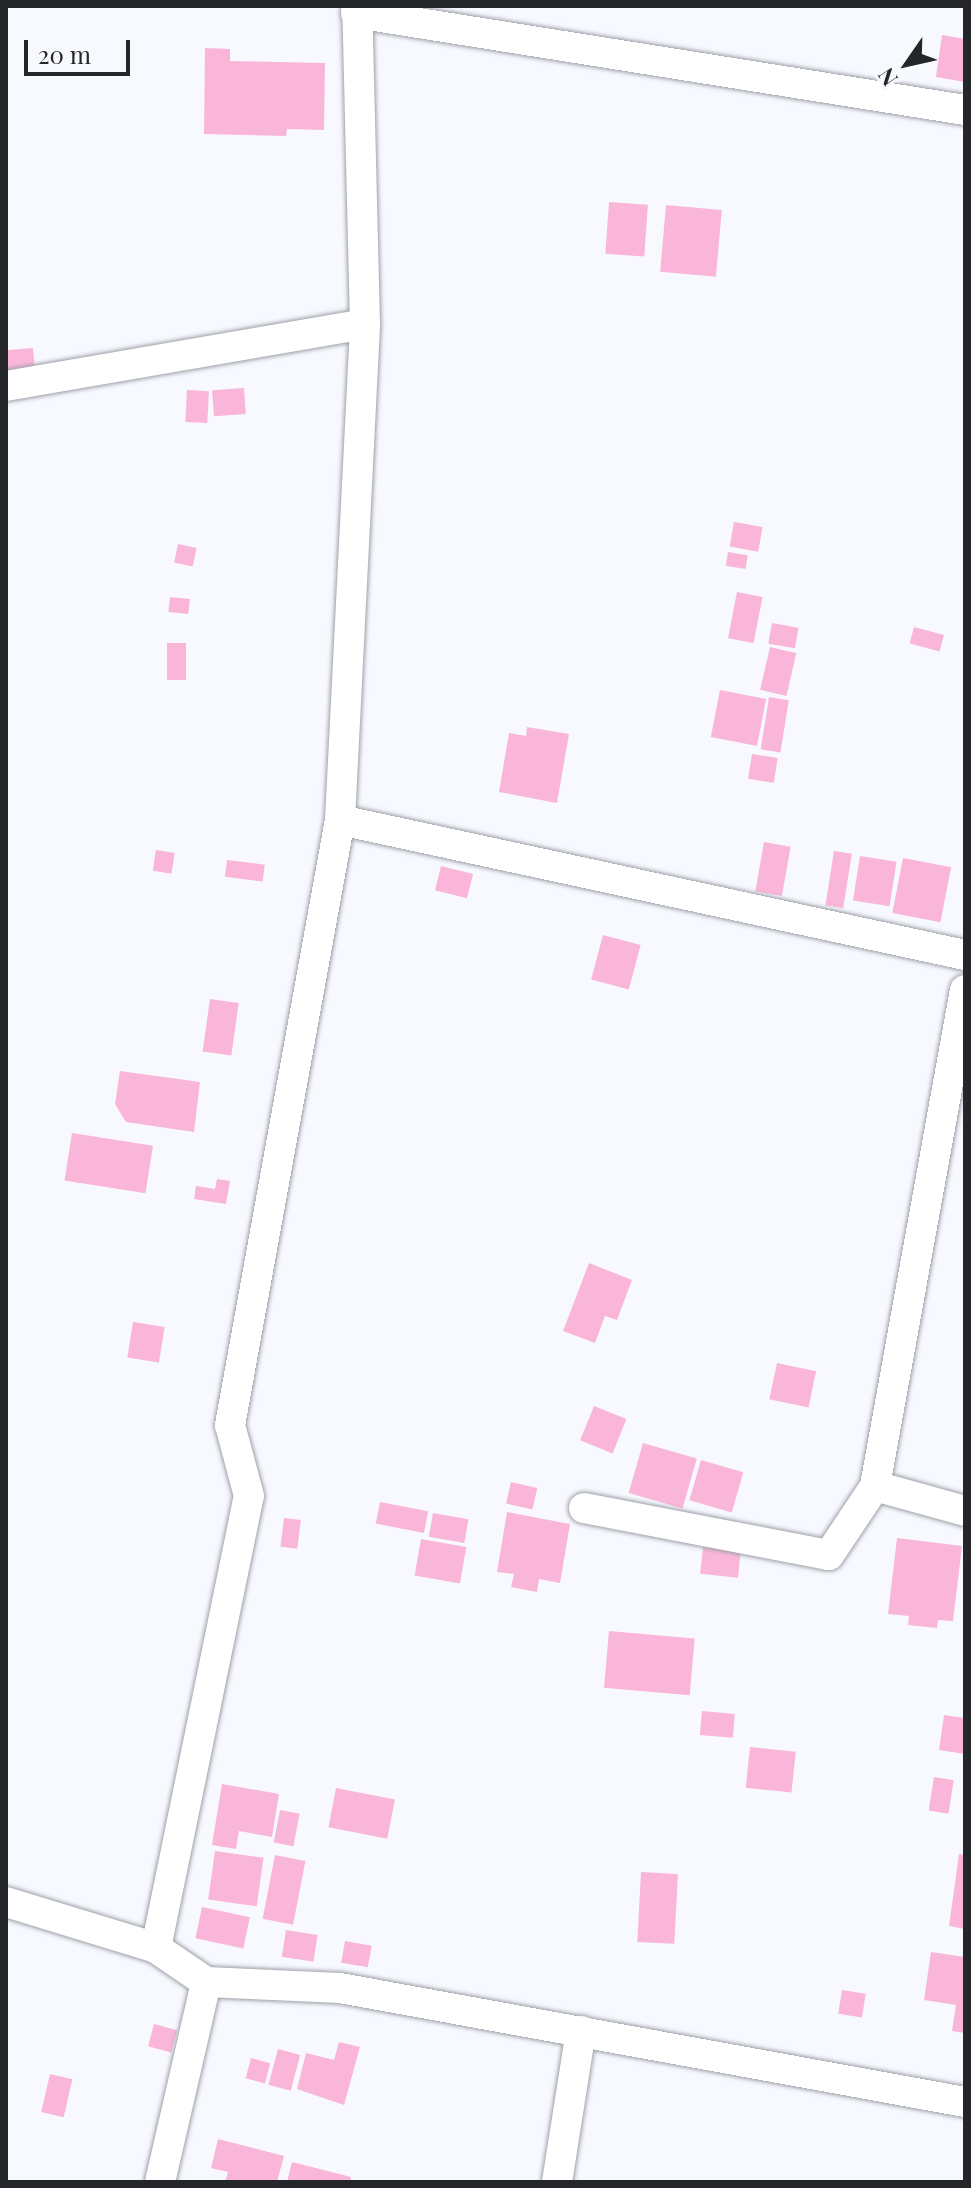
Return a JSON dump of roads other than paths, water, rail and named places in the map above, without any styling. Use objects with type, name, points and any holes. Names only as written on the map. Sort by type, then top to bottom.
[{"type":"street","points":[[156,1948],[249,1496],[230,1425],[340,820],[365,324],[357,9],[965,110]]},
{"type":"street","points":[[6,386],[365,324]]},
{"type":"street","points":[[340,820],[965,955]]},
{"type":"street","points":[[584,1508],[829,1555],[875,1486],[965,990]]},
{"type":"street","points":[[875,1486],[965,1511]]},
{"type":"street","points":[[6,1902],[156,1948],[206,1982],[340,1988],[965,2102]]},
{"type":"street","points":[[160,2182],[206,1982]]},
{"type":"street","points":[[557,2182],[581,2031]]}]
